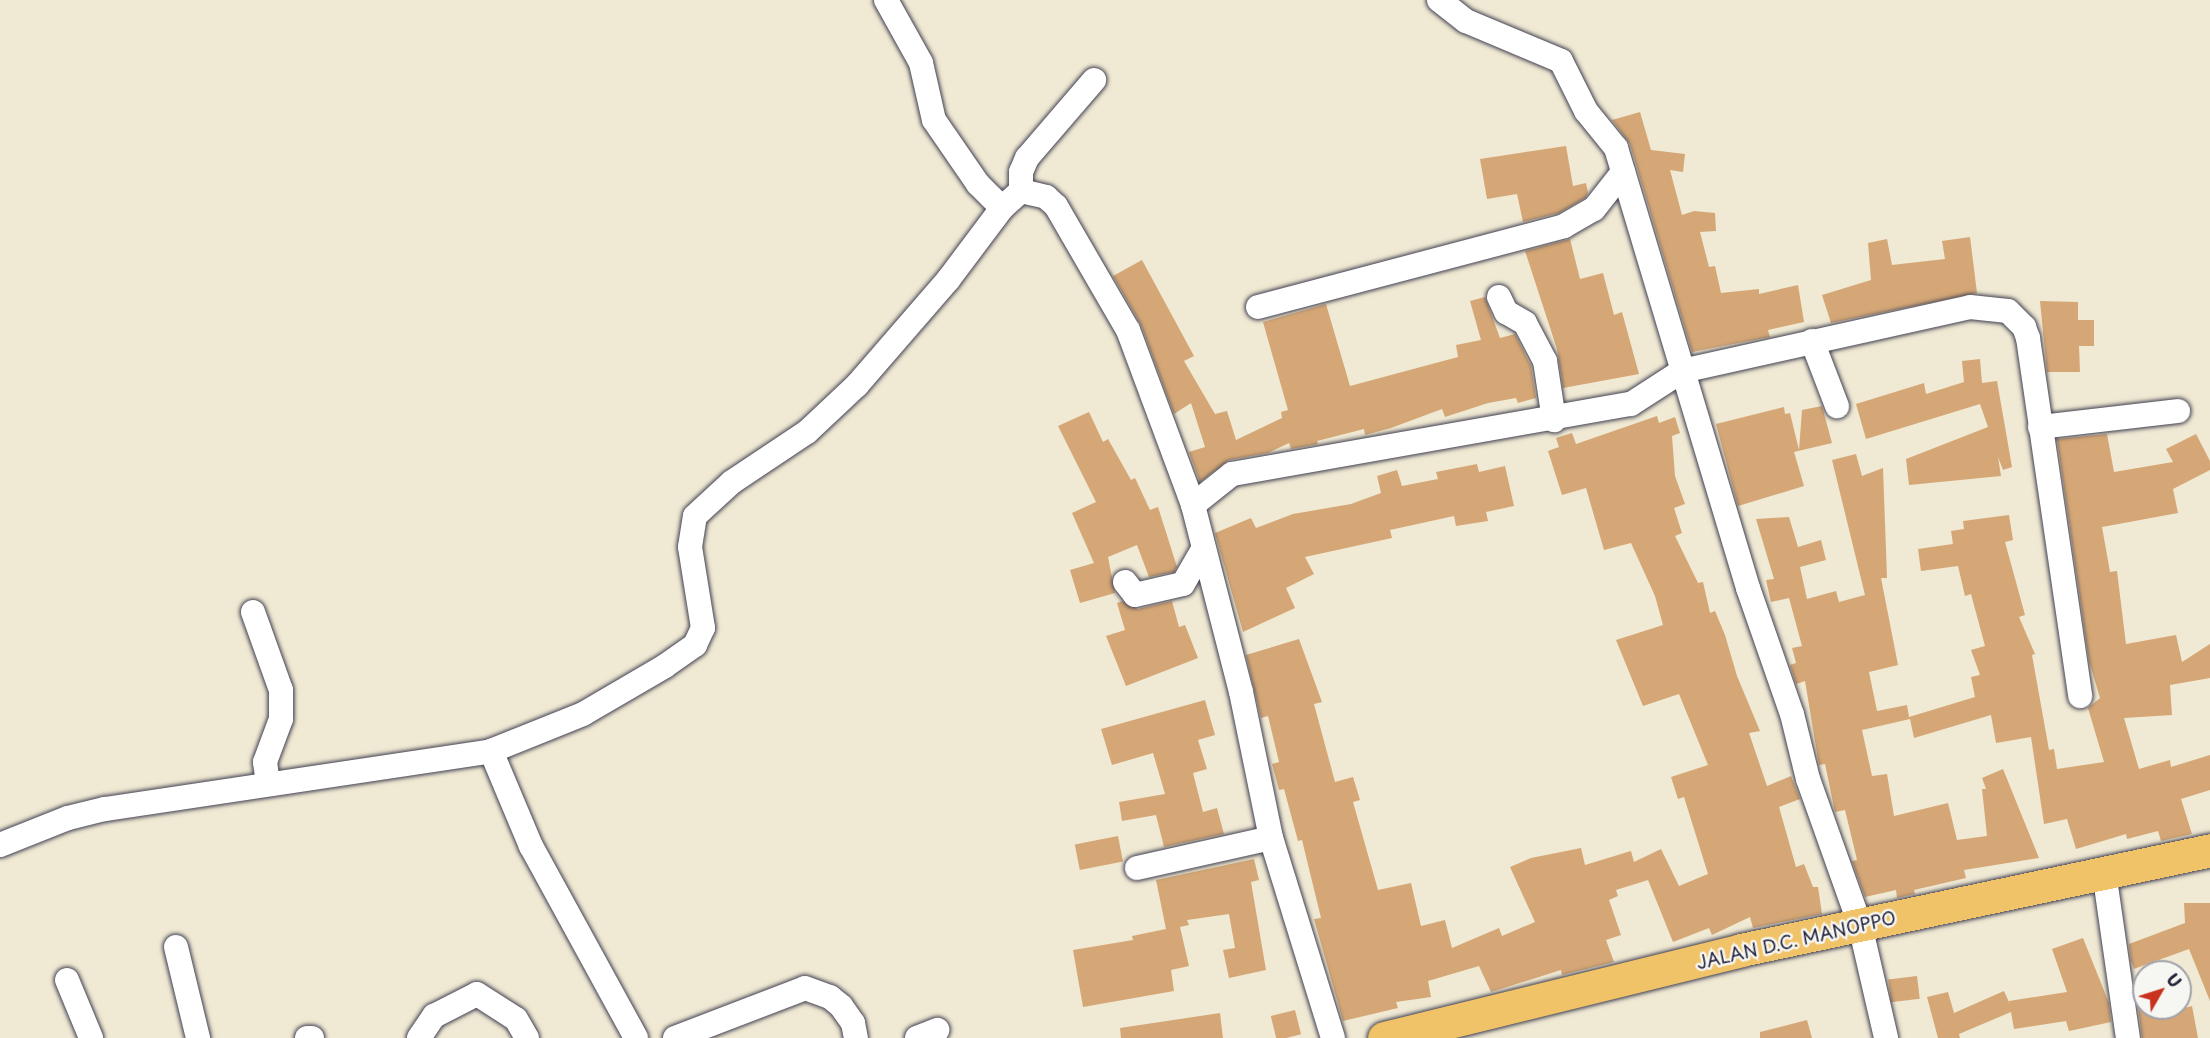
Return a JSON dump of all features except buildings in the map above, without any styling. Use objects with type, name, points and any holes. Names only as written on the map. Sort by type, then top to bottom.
[{"type":"highway","name":"JALAN D.C. MANOPPO","points":[[1404,1036],[1741,950],[2210,850]]},
{"type":"street","points":[[886,0],[921,63],[934,120],[978,184],[1002,208]]},
{"type":"street","points":[[1439,0],[1466,21],[1561,61],[1586,111],[1612,140],[1748,588],[1792,714],[1808,779],[1860,925],[1886,1038]]},
{"type":"street","points":[[0,845],[82,814],[491,751],[583,714],[695,645],[703,628],[690,547],[695,516],[732,482],[807,432],[857,385],[948,280],[1002,208],[1021,191],[1021,172],[1027,158],[1094,80]]},
{"type":"street","points":[[1258,307],[1564,226],[1594,209],[1623,172]]},
{"type":"street","points":[[1021,191],[1046,197],[1056,206],[1128,330],[1193,505],[1202,551],[1241,692],[1271,838],[1333,1038]]},
{"type":"street","points":[[1499,297],[1506,312],[1525,323],[1545,361],[1554,420]]},
{"type":"street","points":[[1193,505],[1232,474],[1554,420],[1631,404],[1682,371],[1970,306],[2008,311],[2024,327],[2028,338],[2080,696]]},
{"type":"street","points":[[1812,341],[1838,406]]},
{"type":"street","points":[[2040,427],[2178,411]]},
{"type":"street","points":[[1125,582],[1135,595],[1183,584],[1202,551]]},
{"type":"street","points":[[253,612],[281,690],[281,719],[265,762],[267,784]]},
{"type":"street","points":[[491,751],[531,846],[636,1038]]},
{"type":"street","points":[[1137,868],[1271,838]]},
{"type":"street","points":[[2104,872],[2128,1038]]},
{"type":"street","points":[[176,947],[198,1038]]},
{"type":"street","points":[[67,980],[91,1038]]},
{"type":"street","points":[[675,1038],[805,988],[830,997],[841,1006],[852,1023],[856,1038]]},
{"type":"street","points":[[419,1038],[434,1016],[477,994],[516,1019],[527,1038]]},
{"type":"street","points":[[307,1038],[312,1038]]}]
